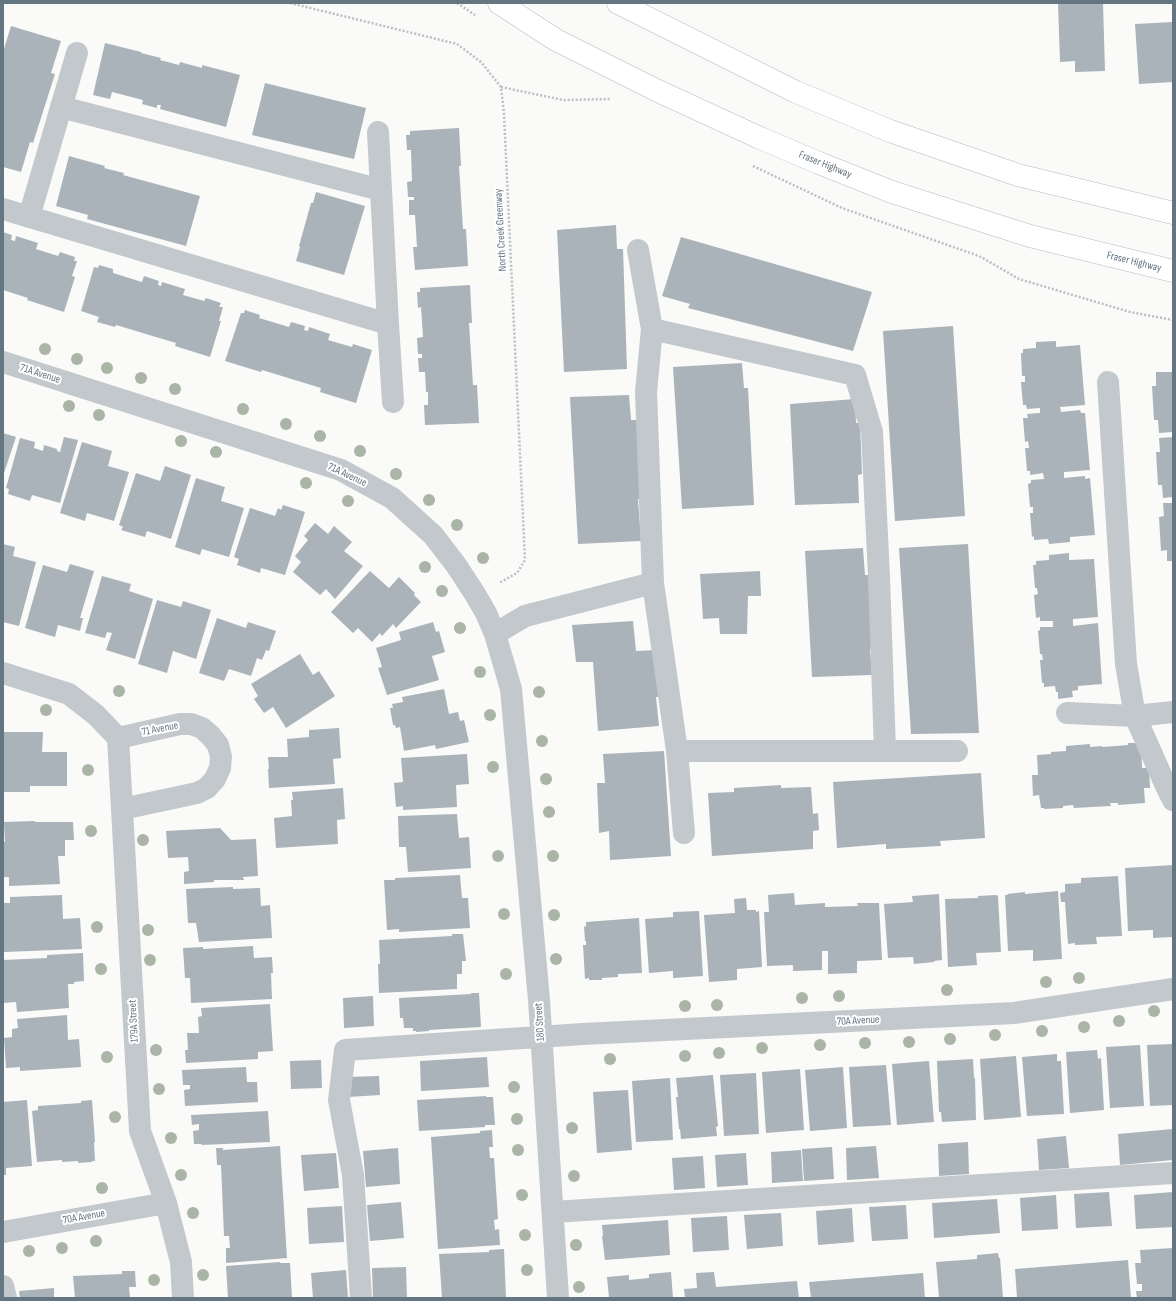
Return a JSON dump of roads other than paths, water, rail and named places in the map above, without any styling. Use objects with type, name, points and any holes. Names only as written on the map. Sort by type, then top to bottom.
[{"type":"main road","name":"Fraser Highway","points":[[499,3],[563,43],[760,138],[819,163],[892,192],[1030,236],[1173,271]]},
{"type":"main road","points":[[618,3],[796,92],[890,131],[1018,175],[1173,213]]},
{"type":"street","points":[[29,217],[77,53]]},
{"type":"street","points":[[61,107],[381,190]]},
{"type":"street","points":[[378,132],[393,402]]},
{"type":"street","points":[[3,209],[388,324]]},
{"type":"street","points":[[638,250],[652,329],[646,392],[653,583],[677,751],[684,833]]},
{"type":"street","points":[[652,329],[855,376],[872,432],[885,751]]},
{"type":"street","name":"71A Avenue","points":[[3,362],[341,470],[392,498],[433,535],[456,565],[486,612],[495,634],[511,689],[515,747]]},
{"type":"street","points":[[1108,382],[1126,664],[1135,716],[1173,800]]},
{"type":"street","points":[[495,634],[525,616],[653,583]]},
{"type":"street","points":[[3,673],[69,694],[96,715],[118,738]]},
{"type":"street","points":[[1067,714],[1135,716],[1173,712]]},
{"type":"street","name":"71 Avenue","points":[[118,738],[180,724],[191,724],[202,728],[211,736],[218,745],[220,757],[220,768],[215,779],[207,788],[197,793],[122,809]]},
{"type":"street","name":"179A Street","points":[[118,738],[140,1131],[166,1203],[181,1262],[183,1298]]},
{"type":"street","name":"180 Street","points":[[515,747],[541,1036],[558,1298]]},
{"type":"street","points":[[677,751],[957,750]]},
{"type":"street","name":"70A Avenue","points":[[361,1298],[353,1175],[339,1100],[345,1050],[541,1036],[1014,1013],[1173,989]]},
{"type":"street","points":[[553,1212],[1173,1173]]},
{"type":"street","name":"70A Avenue","points":[[3,1232],[166,1203]]},
{"type":"street","points":[[3,1286],[6,1298]]}]
